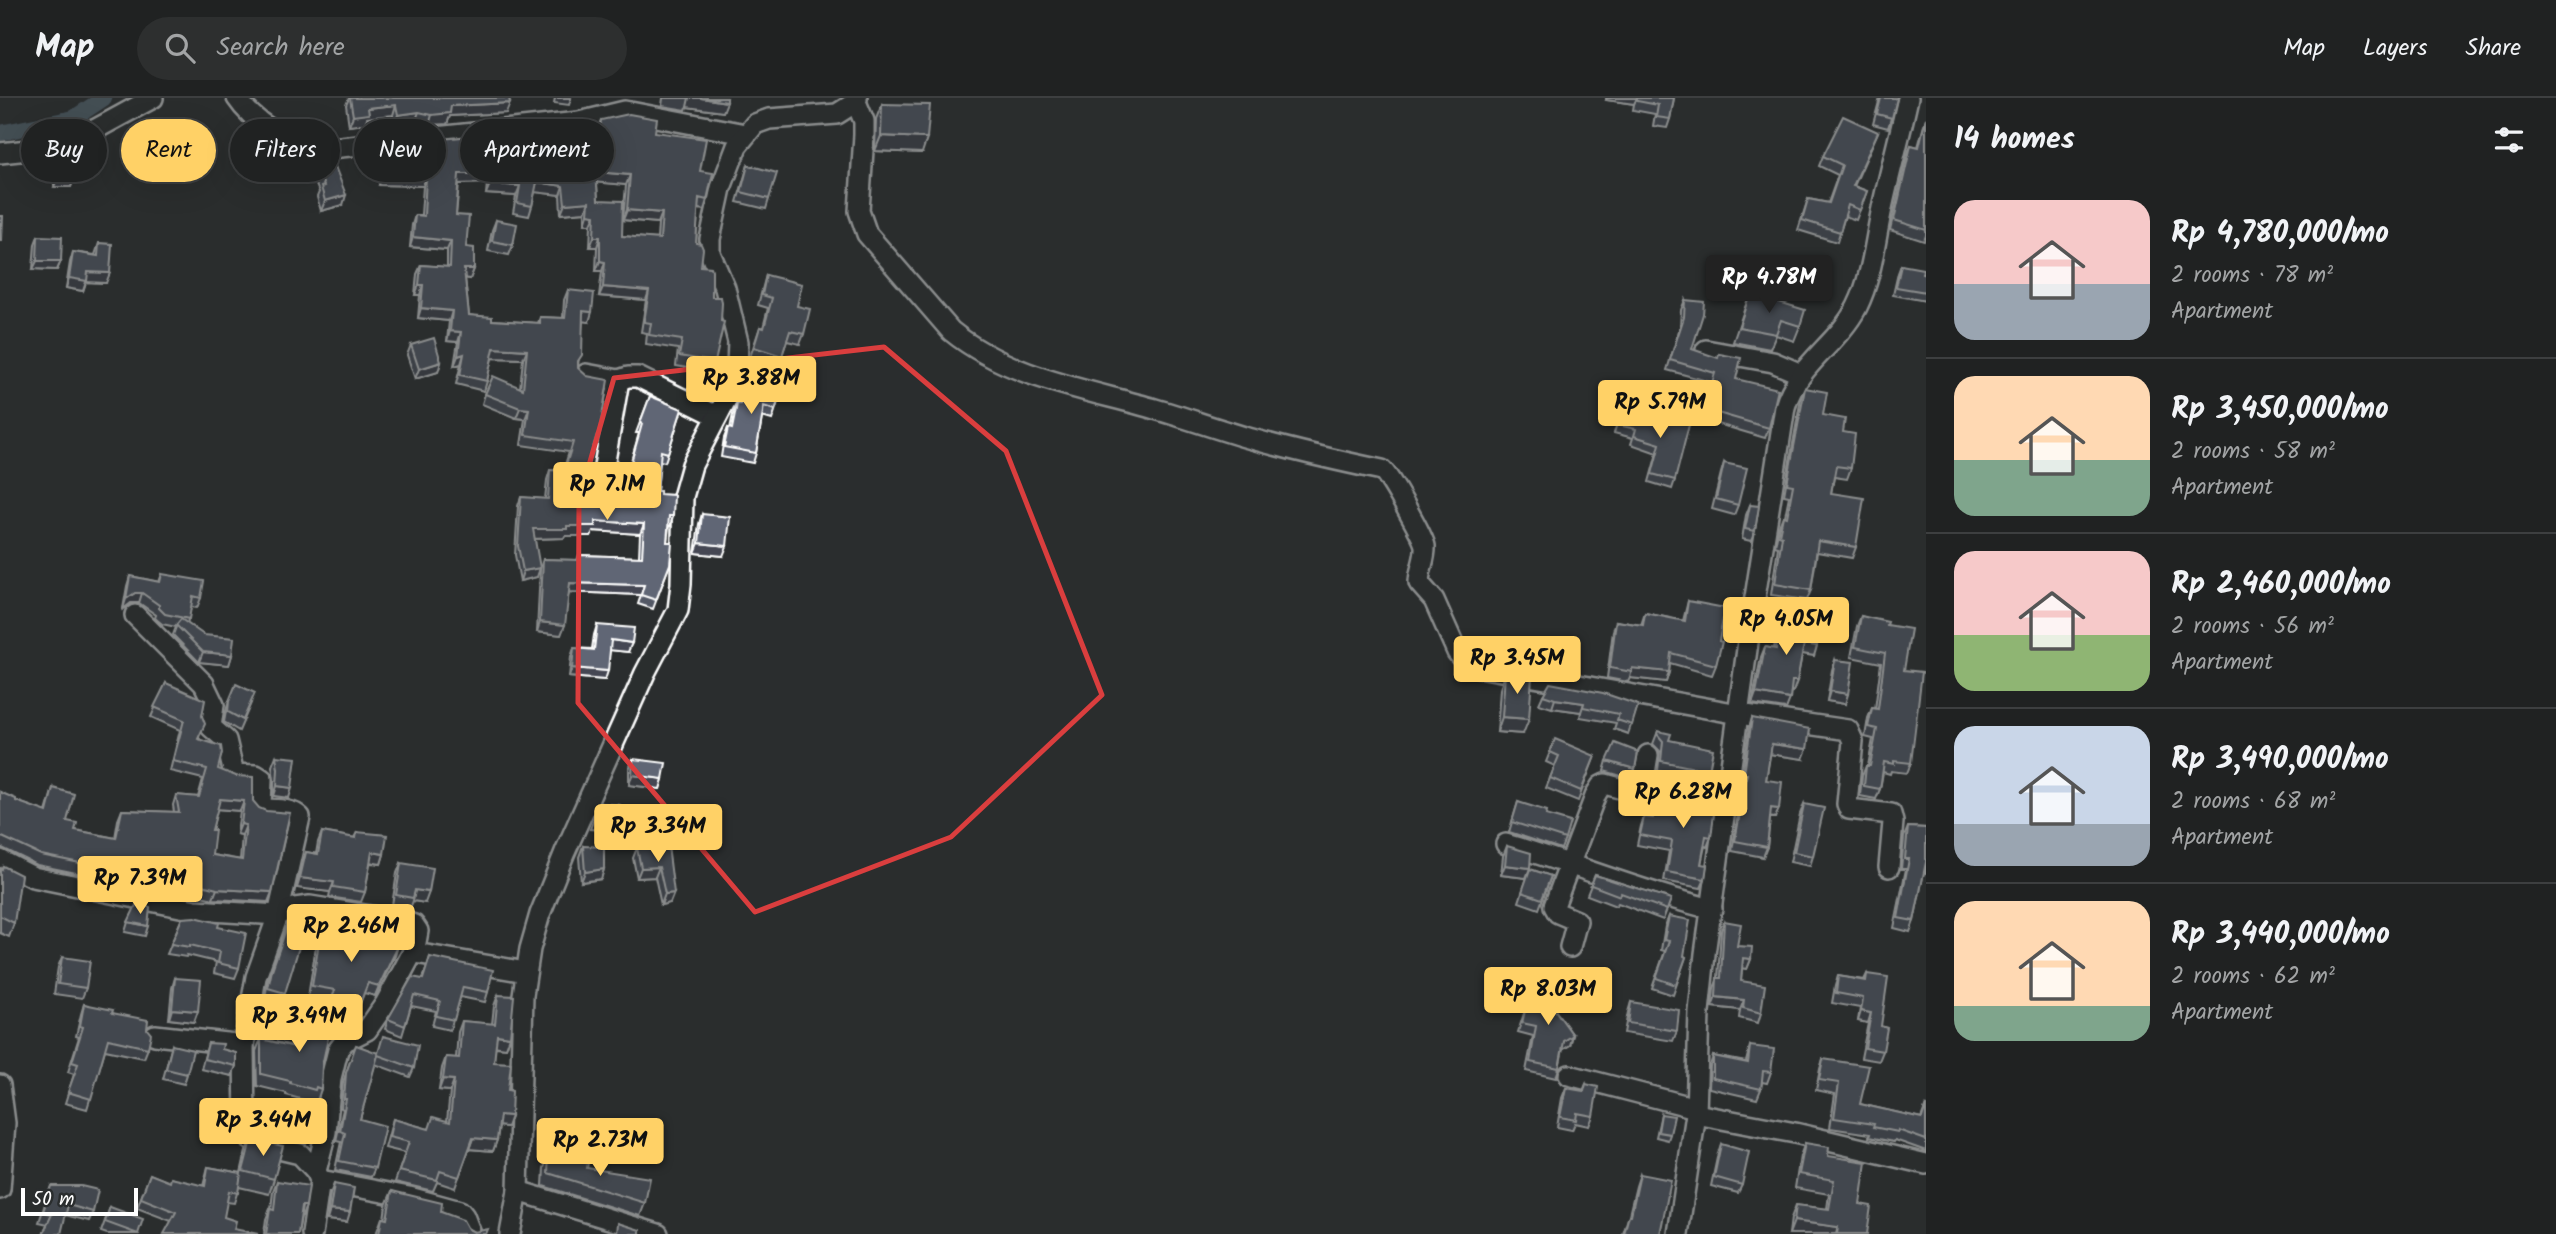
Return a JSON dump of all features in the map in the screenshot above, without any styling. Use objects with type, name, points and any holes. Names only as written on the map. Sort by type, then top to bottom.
[{"type":"street","points":[[0,153],[38,149],[85,133],[153,98]]},
{"type":"street","points":[[237,98],[244,108],[275,134],[312,150],[579,122],[625,111],[745,134]]},
{"type":"street","points":[[1678,1234],[1696,1111],[1699,1012],[1726,798],[1778,444],[1789,396],[1801,374],[1838,335],[1857,307],[1870,268],[1908,98]]},
{"type":"street","points":[[510,1234],[518,1191],[526,972],[540,914],[565,852],[645,673],[678,610],[683,497],[692,465],[730,392],[737,367],[738,342],[725,288],[710,253],[710,239],[721,188],[737,146],[755,124],[769,119],[837,114],[857,100],[864,121],[859,211],[862,224],[867,234],[951,331],[968,345],[1013,369],[1156,409],[1253,440],[1382,470],[1391,478],[1406,511],[1423,538],[1424,557],[1419,570],[1419,583],[1434,600],[1457,652],[1470,663],[1496,671],[1739,714],[1848,730],[1853,741],[1847,804],[1849,809],[1891,814],[1893,822],[1889,866]]},
{"type":"street","points":[[1706,350],[1773,362],[1801,374]]},
{"type":"street","points":[[586,374],[619,380],[638,377],[717,416]]},
{"type":"street","points":[[602,478],[619,380]]},
{"type":"street","points":[[135,615],[204,684],[214,705],[211,727],[226,740],[234,774],[256,775],[262,779],[263,809],[289,811],[300,817],[278,915],[256,977],[244,1045],[247,1137],[258,1144],[300,1154],[318,1175],[460,1211],[471,1234]]},
{"type":"street","points":[[1570,947],[1577,921],[1558,913],[1554,906],[1569,863],[1601,786],[1608,784],[1640,793],[1645,780],[1648,755]]},
{"type":"street","points":[[1645,780],[1726,798]]},
{"type":"street","points":[[1506,844],[1569,863],[1646,892],[1712,909]]},
{"type":"street","points":[[0,860],[33,877],[195,910],[278,915],[295,908],[310,906],[414,925],[418,931],[415,948],[385,1004],[367,1030],[345,1041],[338,1050],[331,1077],[312,1234]]},
{"type":"street","points":[[415,948],[422,954],[526,972]]},
{"type":"street","points":[[155,1035],[244,1045]]},
{"type":"street","points":[[1569,1075],[1696,1111],[1926,1164]]},
{"type":"street","points":[[0,1085],[5,1123],[0,1189]]},
{"type":"street","points":[[518,1191],[658,1234]]},
{"type":"highlighted area","points":[[884,347],[1006,451],[1102,695],[951,837],[755,912],[578,703],[579,500],[614,378]]},
{"type":"building","points":[[350,98],[509,98],[510,103],[451,106],[450,113],[432,115],[419,112],[398,115],[396,105],[368,108],[369,114],[353,116]]},
{"type":"building","points":[[701,98],[727,98],[727,102]]},
{"type":"building","points":[[1637,98],[1674,98],[1670,119],[1656,117],[1658,105],[1637,101]]},
{"type":"building","points":[[1881,98],[1897,98],[1892,118],[1877,114]]},
{"type":"building","points":[[882,104],[930,105],[927,138],[881,136]]},
{"type":"building","points":[[629,114],[657,119],[655,132],[706,139],[700,171],[713,173],[707,200],[699,198],[696,243],[701,244],[703,249],[701,266],[711,267],[712,270],[712,297],[721,297],[722,303],[721,321],[724,322],[715,362],[679,356],[682,340],[649,335],[651,323],[644,322],[649,291],[603,287],[605,262],[600,261],[600,237],[594,237],[595,215],[588,214],[589,202],[565,204],[563,186],[537,182],[597,182],[598,200],[623,201],[622,236],[660,239],[662,213],[627,210],[630,175],[614,174],[614,119],[606,119]]},
{"type":"building","points":[[1843,116],[1878,132],[1853,186],[1867,191],[1860,210],[1848,205],[1840,232],[1802,220],[1808,199],[1829,203],[1842,165],[1823,156]]},
{"type":"building","points":[[1926,118],[1926,230],[1894,220],[1911,145],[1919,147]]},
{"type":"building","points":[[460,137],[456,215],[469,216],[466,247],[474,248],[474,269],[464,269],[469,315],[492,317],[492,320],[540,323],[540,317],[565,318],[568,290],[594,293],[592,312],[583,311],[582,355],[578,368],[587,376],[608,380],[599,435],[586,471],[566,465],[573,442],[525,435],[529,409],[485,394],[493,376],[523,389],[527,350],[494,348],[487,381],[460,375],[464,354],[458,356],[461,332],[450,331],[452,311],[421,308],[421,265],[450,267],[451,241],[413,237],[415,215],[424,216],[426,182],[446,182],[446,139]]},
{"type":"building","points":[[748,165],[777,173],[769,199],[741,192]]},
{"type":"building","points":[[340,179],[346,195],[325,201],[321,187],[324,186],[322,182],[340,182]]},
{"type":"building","points":[[537,182],[532,206],[517,203],[520,186],[490,184]]},
{"type":"building","points":[[0,216],[3,216],[2,241],[0,241]]},
{"type":"building","points":[[496,220],[517,224],[513,245],[492,241]]},
{"type":"building","points":[[38,236],[62,237],[61,261],[37,261]]},
{"type":"building","points":[[99,243],[112,244],[110,273],[88,272],[87,281],[69,278],[73,252],[98,256]]},
{"type":"building","points":[[1901,265],[1923,269],[1922,274],[1926,275],[1926,292],[1896,287]]},
{"type":"building","points":[[1784,266],[1802,268],[1799,289],[1782,287]]},
{"type":"building","points":[[766,275],[802,284],[797,306],[810,309],[804,334],[790,331],[782,356],[754,347],[760,327],[764,328],[772,298],[762,295]]},
{"type":"building","points":[[1750,293],[1805,310],[1800,326],[1781,320],[1776,334],[1739,327]]},
{"type":"building","points":[[1685,300],[1704,302],[1692,349],[1718,358],[1719,354],[1741,358],[1736,379],[1778,389],[1769,428],[1704,409],[1715,373],[1670,360],[1684,317]]},
{"type":"building","points":[[434,338],[441,362],[419,369],[411,345]]},
{"type":"building","points":[[748,379],[782,390],[775,410],[764,406],[756,453],[724,447],[728,428],[732,429],[737,404],[740,404]]},
{"type":"building","points":[[1805,388],[1827,392],[1823,415],[1845,419],[1843,432],[1855,434],[1851,468],[1836,466],[1831,493],[1864,498],[1856,547],[1818,541],[1811,590],[1775,584],[1782,536],[1779,535],[1783,516],[1787,517],[1793,485],[1787,484]]},
{"type":"building","points":[[650,396],[682,409],[668,453],[661,451],[657,491],[660,491],[660,494],[674,495],[673,516],[669,516],[667,542],[672,542],[670,564],[656,600],[641,595],[644,585],[570,583],[565,625],[540,622],[543,559],[578,560],[579,555],[642,557],[644,524],[595,521],[595,526],[533,529],[540,568],[523,571],[518,546],[521,497],[548,499],[550,470],[572,472],[570,499],[614,499],[615,488],[629,489],[632,459],[642,424],[640,423]]},
{"type":"building","points":[[1622,408],[1660,424],[1662,415],[1690,421],[1675,480],[1652,474],[1660,444],[1634,436],[1636,429],[1618,425]]},
{"type":"building","points":[[1724,463],[1747,468],[1738,505],[1716,499]]},
{"type":"building","points":[[1750,505],[1759,506],[1755,531],[1745,529]]},
{"type":"building","points":[[702,514],[730,517],[727,546],[699,543]]},
{"type":"building","points":[[162,574],[204,581],[201,598],[193,596],[189,619],[165,614],[159,605],[142,593],[135,593],[126,599],[130,576],[160,582]]},
{"type":"building","points":[[1688,601],[1725,608],[1719,641],[1722,642],[1716,665],[1671,653],[1669,672],[1632,668],[1632,672],[1610,668],[1616,621],[1643,625],[1645,613],[1685,621]]},
{"type":"building","points":[[1861,616],[1888,622],[1887,625],[1911,629],[1904,670],[1922,672],[1911,763],[1884,762],[1880,789],[1864,786],[1866,766],[1870,766],[1877,729],[1868,727],[1872,708],[1878,709],[1885,653],[1855,647]]},
{"type":"building","points":[[1781,617],[1821,623],[1817,646],[1804,644],[1797,681],[1792,681],[1790,699],[1756,693],[1765,647],[1776,649]]},
{"type":"building","points":[[181,619],[204,635],[234,638],[232,655],[203,652],[176,625]]},
{"type":"building","points":[[597,625],[634,628],[632,643],[611,640],[608,671],[572,668],[574,648],[594,650]]},
{"type":"building","points":[[1835,660],[1853,662],[1848,694],[1830,691]]},
{"type":"building","points":[[1505,674],[1532,676],[1529,719],[1502,717]]},
{"type":"building","points":[[166,683],[205,700],[202,716],[205,724],[198,739],[221,746],[218,769],[236,776],[253,777],[253,801],[259,808],[290,813],[272,892],[217,889],[194,883],[193,886],[41,855],[0,836],[0,792],[47,812],[53,788],[74,794],[67,821],[77,823],[75,830],[116,838],[122,810],[179,812],[176,795],[199,797],[207,769],[173,761],[184,720],[154,707]],"holes":[[[220,799],[244,801],[241,824],[246,825],[242,860],[212,855],[215,830],[212,830]]]},
{"type":"building","points":[[1550,683],[1603,693],[1638,705],[1632,725],[1617,720],[1619,714],[1583,707],[1584,703],[1543,695]]},
{"type":"building","points":[[236,684],[255,693],[243,720],[228,712]]},
{"type":"building","points":[[1752,718],[1810,729],[1807,749],[1772,744],[1766,780],[1782,782],[1779,809],[1771,808],[1767,847],[1735,841],[1747,774],[1744,774]]},
{"type":"building","points":[[1658,731],[1671,734],[1669,740],[1713,749],[1709,771],[1661,761],[1663,741],[1657,734]]},
{"type":"building","points":[[1555,739],[1595,756],[1581,791],[1550,778],[1559,756],[1550,752]]},
{"type":"building","points":[[1615,743],[1638,752],[1635,769],[1607,761]]},
{"type":"building","points":[[276,756],[296,758],[292,788],[277,786]]},
{"type":"building","points":[[633,759],[666,763],[663,779],[632,775]]},
{"type":"building","points":[[1657,792],[1688,797],[1689,792],[1716,798],[1711,837],[1706,836],[1701,864],[1707,865],[1705,879],[1667,872],[1672,841],[1640,835],[1644,817],[1653,818]]},
{"type":"building","points":[[1518,802],[1570,822],[1565,839],[1512,822]]},
{"type":"building","points":[[599,803],[620,805],[617,821],[594,819]]},
{"type":"building","points":[[1804,804],[1824,808],[1813,856],[1794,852]]},
{"type":"building","points":[[1908,827],[1926,828],[1926,862],[1914,921],[1898,918],[1909,859],[1905,859]]},
{"type":"building","points":[[322,832],[356,838],[357,832],[387,835],[384,854],[372,852],[365,892],[333,887],[334,882],[300,878],[306,852],[318,854]]},
{"type":"building","points":[[583,846],[604,847],[604,869],[585,872]]},
{"type":"building","points":[[668,846],[674,893],[665,894],[659,867],[641,868],[637,848]]},
{"type":"building","points":[[1507,846],[1531,853],[1530,868],[1505,865]]},
{"type":"building","points":[[401,863],[433,868],[429,892],[415,890],[413,898],[396,895]]},
{"type":"building","points":[[3,866],[21,875],[14,923],[0,916],[0,868]]},
{"type":"building","points":[[1530,869],[1551,876],[1542,899],[1522,892]]},
{"type":"building","points":[[1595,875],[1671,899],[1667,910],[1591,885]]},
{"type":"building","points":[[136,905],[150,907],[148,926],[128,922]]},
{"type":"building","points":[[291,915],[306,920],[306,924],[285,993],[268,988]]},
{"type":"building","points":[[1669,916],[1690,920],[1686,957],[1676,985],[1656,978],[1669,941],[1664,940]]},
{"type":"building","points":[[195,917],[219,923],[218,927],[246,933],[239,968],[218,963],[220,952],[171,944],[182,918]]},
{"type":"building","points":[[1724,921],[1741,924],[1737,946],[1752,947],[1751,959],[1743,958],[1741,981],[1765,985],[1761,1013],[1743,1008],[1744,1000],[1716,997],[1717,978],[1721,978]]},
{"type":"building","points":[[338,927],[398,946],[379,986],[368,983],[358,1008],[332,998],[335,990],[312,986],[321,929],[336,934]]},
{"type":"building","points":[[62,957],[90,961],[86,988],[58,984]]},
{"type":"building","points":[[430,957],[493,970],[488,992],[463,987],[454,1020],[436,1016],[440,1001],[414,995],[405,1026],[388,1019],[412,977],[423,979]]},
{"type":"building","points":[[1547,974],[1562,977],[1555,1010],[1573,1035],[1564,1041],[1559,1068],[1530,1062],[1536,1026],[1522,1023],[1526,1007],[1540,1011]]},
{"type":"building","points":[[1867,974],[1888,977],[1881,1026],[1887,1028],[1883,1051],[1865,1048],[1871,1013],[1861,1011],[1863,998],[1836,993],[1838,976],[1866,981]]},
{"type":"building","points":[[175,978],[201,980],[198,1011],[172,1009]]},
{"type":"building","points":[[498,995],[514,996],[510,1037],[497,1035],[494,1062],[511,1063],[508,1090],[512,1091],[511,1116],[500,1115],[497,1140],[473,1138],[459,1177],[440,1171],[437,1180],[399,1171],[409,1142],[389,1137],[393,1119],[429,1129],[433,1117],[450,1122],[454,1080],[443,1079],[446,1057],[459,1058],[462,1021],[495,1024]]},
{"type":"building","points":[[1631,1002],[1679,1010],[1677,1031],[1628,1023]]},
{"type":"building","points":[[84,1004],[148,1020],[147,1029],[151,1034],[148,1048],[108,1039],[91,1099],[68,1092],[78,1064],[72,1062],[83,1027],[80,1026]]},
{"type":"building","points":[[303,1013],[332,1020],[322,1066],[321,1089],[316,1087],[315,1090],[261,1074],[261,1039],[295,1047]]},
{"type":"building","points":[[383,1036],[418,1045],[414,1068],[378,1055],[360,1119],[385,1126],[375,1168],[339,1161],[345,1133],[340,1131],[346,1099],[346,1073],[356,1045],[378,1053]]},
{"type":"building","points":[[208,1043],[223,1044],[222,1049],[236,1053],[236,1066],[204,1059]]},
{"type":"building","points":[[172,1045],[193,1050],[187,1074],[166,1069]]},
{"type":"building","points":[[1750,1046],[1774,1049],[1771,1072],[1763,1071],[1761,1089],[1713,1078],[1713,1056],[1748,1063]]},
{"type":"building","points":[[1823,1059],[1869,1066],[1860,1104],[1922,1118],[1926,1105],[1926,1140],[1898,1130],[1873,1127],[1874,1124],[1834,1118],[1839,1083],[1819,1080]]},
{"type":"building","points":[[1586,1084],[1598,1087],[1593,1116],[1577,1113],[1576,1120],[1560,1117],[1566,1088],[1584,1091]]},
{"type":"building","points":[[1661,1114],[1674,1116],[1670,1134],[1658,1132]]},
{"type":"building","points":[[252,1136],[260,1141],[283,1146],[274,1179],[243,1171]]},
{"type":"building","points":[[1805,1143],[1829,1147],[1828,1156],[1866,1162],[1860,1204],[1871,1206],[1867,1234],[1837,1234],[1838,1227],[1794,1221],[1796,1205],[1829,1209],[1834,1180],[1799,1174]]},
{"type":"building","points":[[1721,1144],[1749,1152],[1742,1185],[1714,1177]]},
{"type":"building","points":[[549,1155],[588,1163],[587,1168],[650,1178],[645,1203],[548,1173]]},
{"type":"building","points":[[208,1167],[241,1173],[238,1193],[229,1191],[224,1217],[236,1221],[234,1229],[258,1234],[164,1234],[176,1212],[141,1198],[150,1174],[170,1182],[171,1178],[205,1186]]},
{"type":"building","points":[[1640,1174],[1671,1180],[1660,1234],[1624,1234]]},
{"type":"building","points":[[277,1181],[309,1186],[306,1206],[302,1206],[298,1234],[266,1234],[270,1209],[274,1210]]},
{"type":"building","points":[[334,1184],[354,1188],[350,1212],[330,1210]]},
{"type":"building","points":[[51,1186],[81,1186],[98,1190],[93,1212],[68,1205],[61,1234],[43,1234],[52,1214],[43,1212]]},
{"type":"building","points":[[392,1191],[442,1203],[441,1212],[463,1220],[468,1229],[474,1232],[488,1229],[486,1234],[379,1234],[382,1218],[387,1219]]},
{"type":"building","points":[[110,1207],[143,1219],[138,1234],[105,1222]]},
{"type":"building","points":[[618,1223],[640,1230],[640,1234],[617,1234]]},
{"type":"waterway","points":[[0,133],[74,118],[104,98]]}]
